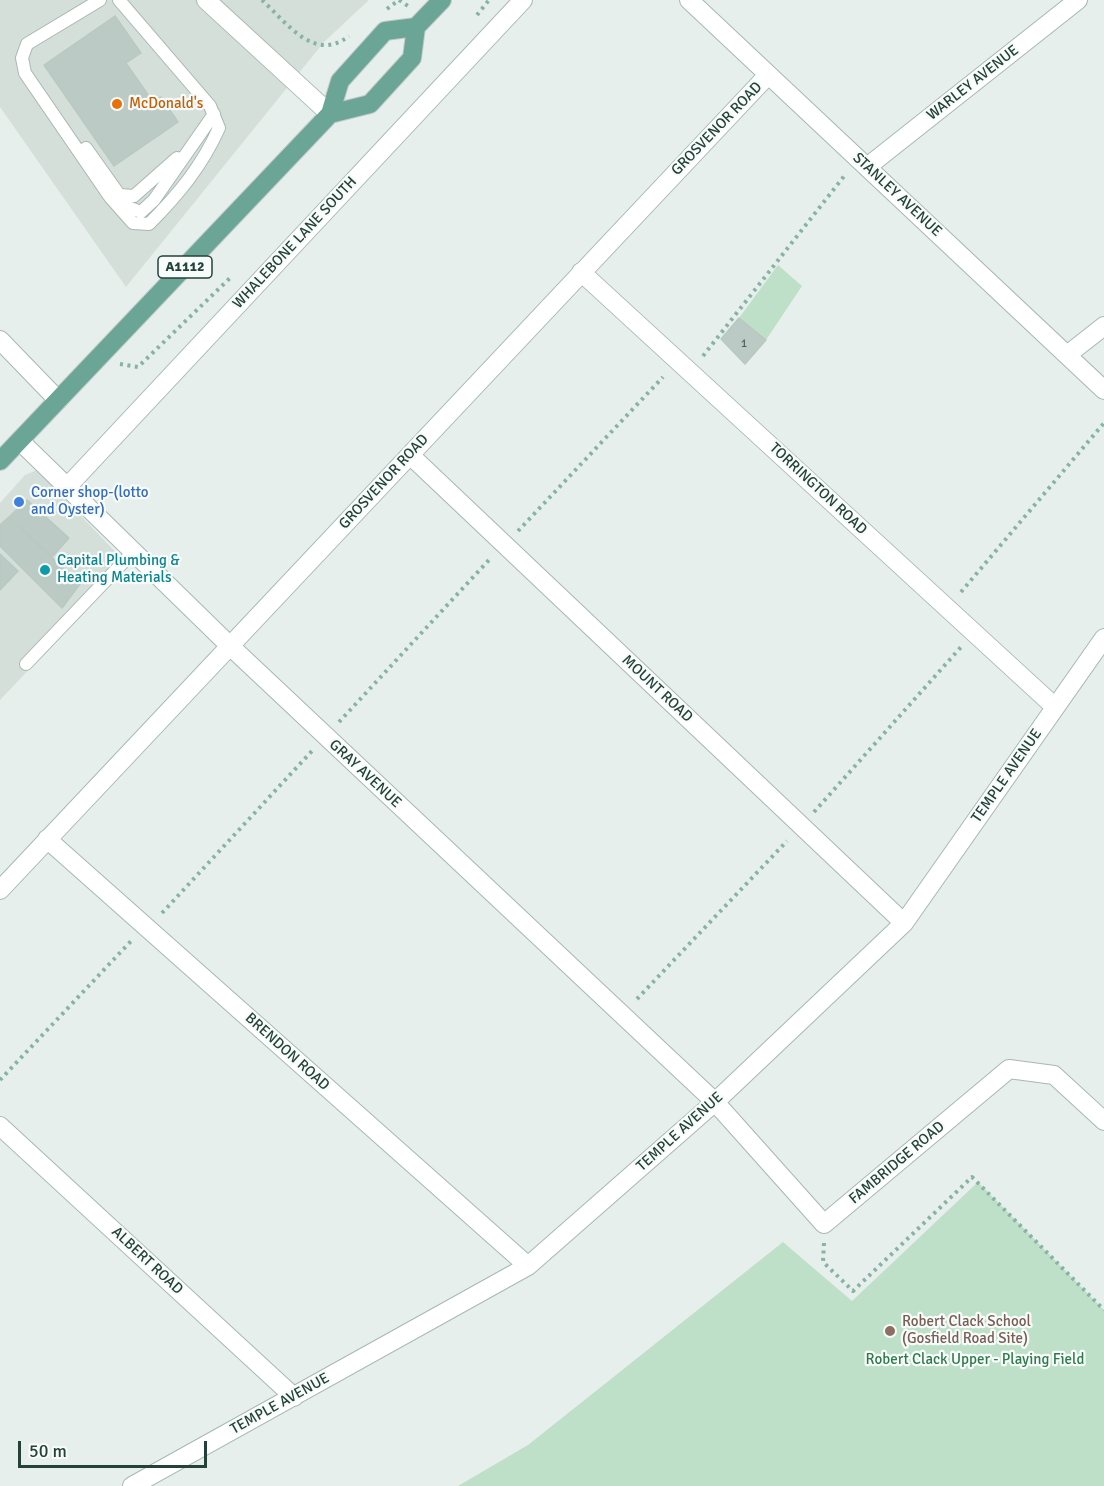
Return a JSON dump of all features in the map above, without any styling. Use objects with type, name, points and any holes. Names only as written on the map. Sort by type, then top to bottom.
[{"type":"main road","points":[[330,114],[370,104],[412,58],[416,27],[442,0]]},
{"type":"main road","name":"A1112","points":[[0,461],[330,114],[340,81],[385,31],[416,27]]},
{"type":"street","points":[[206,0],[330,114]]},
{"type":"street","name":"WHALEBONE LANE SOUTH","points":[[68,486],[523,0]]},
{"type":"street","name":"STANLEY AVENUE","points":[[689,0],[1104,390]]},
{"type":"street","name":"WARLEY AVENUE","points":[[863,163],[1078,0]]},
{"type":"street","name":"GROSVENOR ROAD","points":[[0,890],[768,75]]},
{"type":"street","name":"TORRINGTON ROAD","points":[[580,272],[1055,707]]},
{"type":"street","points":[[1068,355],[1104,326]]},
{"type":"street","points":[[0,340],[58,400]]},
{"type":"street","name":"GRAY AVENUE","points":[[20,441],[325,737],[715,1102]]},
{"type":"street","name":"MOUNT ROAD","points":[[410,455],[904,923]]},
{"type":"street","name":"TEMPLE AVENUE","points":[[132,1486],[528,1266],[715,1102],[904,923],[1104,638]]},
{"type":"street","name":"BRENDON ROAD","points":[[47,839],[528,1266]]},
{"type":"street","name":"FAMBRIDGE ROAD","points":[[824,1224],[1009,1069],[1054,1075],[1104,1121]]},
{"type":"street","points":[[715,1102],[824,1224]]},
{"type":"street","name":"ALBERT ROAD","points":[[0,1126],[294,1397]]},
{"type":"lane","points":[[100,0],[27,44],[22,58],[25,73],[110,197],[133,223],[149,224],[173,200],[206,156],[219,128],[214,114],[119,0]]},
{"type":"lane","points":[[24,67],[37,80],[128,207],[141,212],[154,200],[214,114]]},
{"type":"lane","points":[[26,664],[134,551]]},
{"type":"path","points":[[262,0],[306,40],[316,45],[327,47],[338,44],[353,33]]},
{"type":"path","points":[[394,4],[399,0],[403,3]]},
{"type":"path","points":[[0,1080],[130,942],[147,928],[503,544],[525,525],[683,365],[863,163]]},
{"type":"path","points":[[947,608],[1104,423]]},
{"type":"path","points":[[622,1015],[802,826],[974,632]]},
{"type":"path","points":[[824,1224],[824,1262],[853,1291],[972,1177],[1104,1310]]},
{"type":"shaded area","points":[[0,0],[369,0],[324,42],[126,287],[0,107]]},
{"type":"shaded area","points":[[37,470],[128,565],[0,700],[0,503],[25,475]]},
{"type":"green space","points":[[778,265],[802,286],[766,340],[739,318]]},
{"type":"green space","name":"Robert Clack Upper - Playing Field","points":[[978,1182],[1104,1310],[1104,1486],[458,1486],[528,1445],[783,1242],[852,1301]]},
{"type":"building","points":[[115,16],[141,53],[126,63],[153,102],[161,97],[178,122],[114,166],[44,65]]},
{"type":"building","points":[[739,318],[766,340],[745,364],[721,339]]},
{"type":"building","points":[[27,500],[69,538],[52,557],[9,517]]},
{"type":"building","name":"Capital Plumbing & Heating Materials","points":[[9,517],[80,584],[62,608],[0,546],[0,525]]},
{"type":"building","points":[[0,554],[18,571],[0,590]]},
{"type":"place","name":"McDonald's","points":[[117,104]]},
{"type":"place","name":"Corner shop-(lotto and Oyster)","points":[[19,502]]},
{"type":"place","name":"Capital Plumbing & Heating Materials","points":[[45,570]]},
{"type":"place","name":"Robert Clack School (Gosfield Road Site)","points":[[890,1331]]}]
